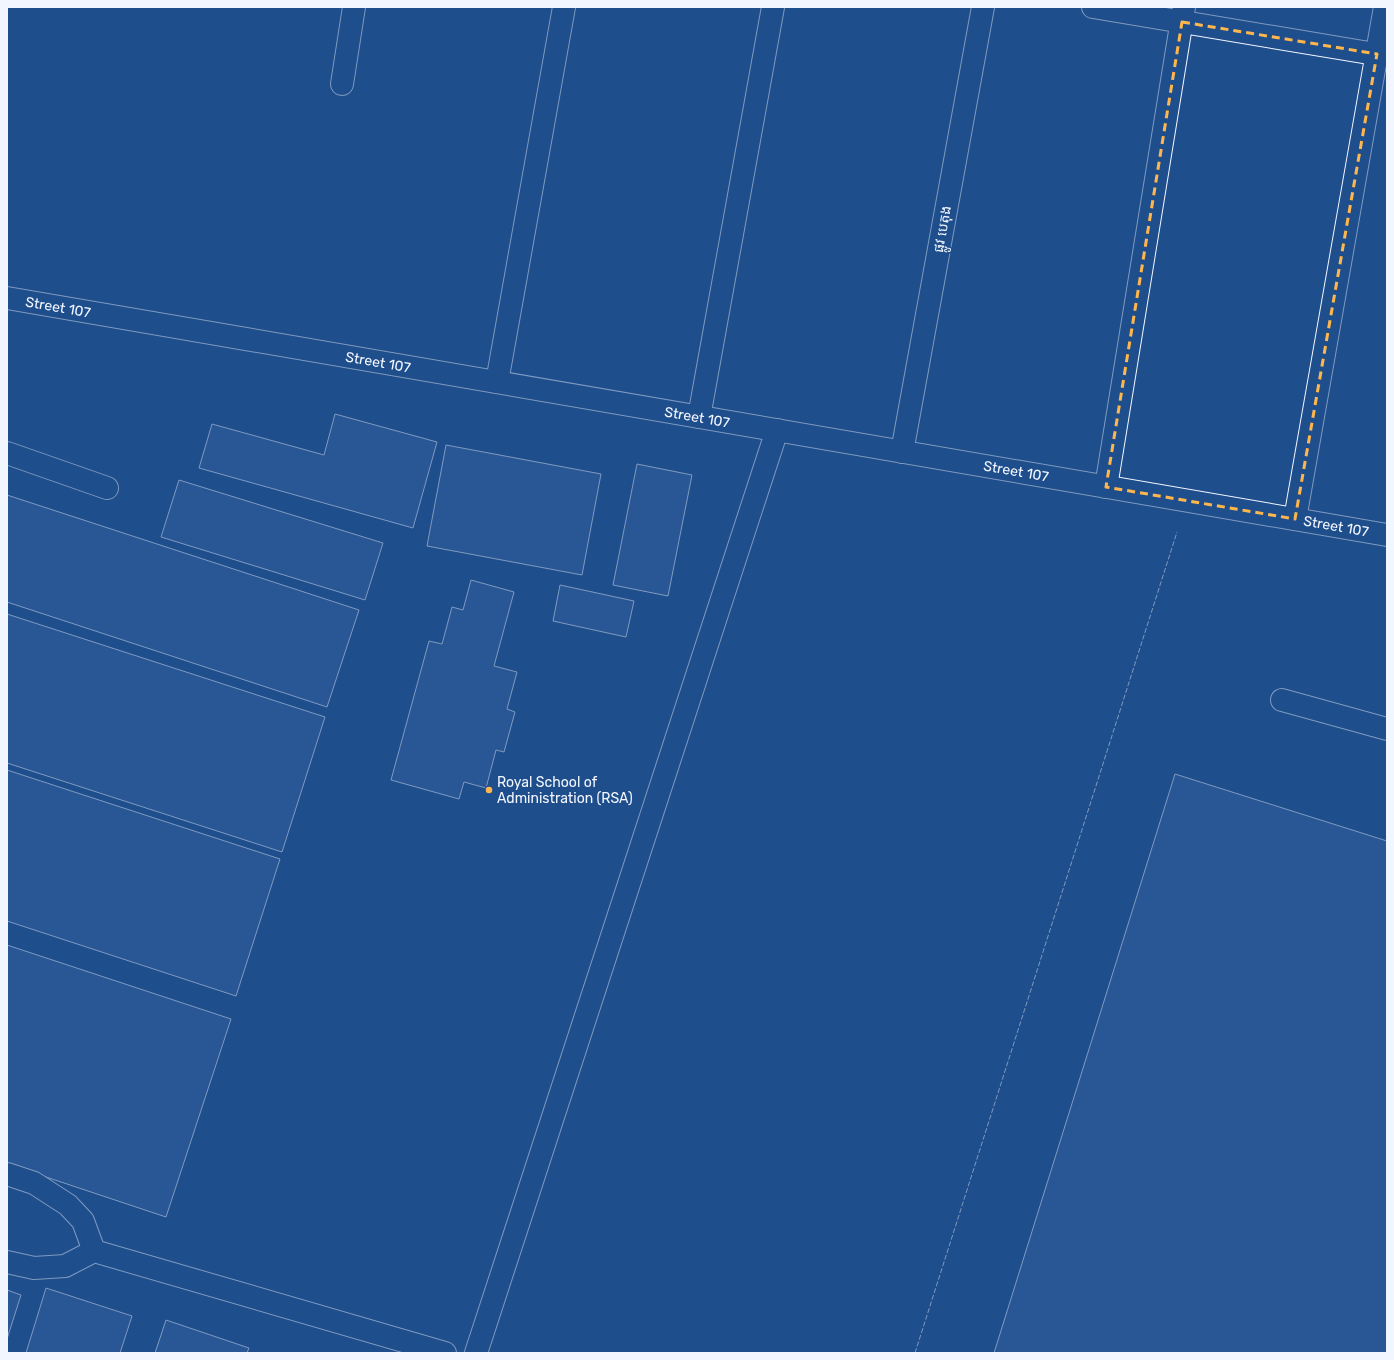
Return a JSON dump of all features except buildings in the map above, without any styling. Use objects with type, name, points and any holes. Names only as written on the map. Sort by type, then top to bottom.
[{"type":"street","points":[[342,84],[354,7]]},
{"type":"street","points":[[497,382],[564,7]]},
{"type":"street","points":[[699,417],[773,7]]},
{"type":"street","name":"ផ្លូវ បេតុង","points":[[902,452],[983,7]]},
{"type":"street","points":[[1093,7],[1183,14],[1382,55]]},
{"type":"street","points":[[1295,519],[1382,55],[1385,7]]},
{"type":"street","points":[[1106,487],[1183,14]]},
{"type":"street","name":"Street 107","points":[[7,298],[1387,535]]},
{"type":"street","points":[[476,1353],[777,430]]},
{"type":"street","points":[[7,454],[107,488]]},
{"type":"street","points":[[1282,700],[1387,729]]},
{"type":"street","points":[[7,1174],[34,1183],[68,1205],[83,1221],[94,1251]]},
{"type":"street","points":[[7,1262],[34,1268],[65,1266],[94,1251],[445,1353]]},
{"type":"highlighted area","points":[[1182,22],[1377,54],[1295,519],[1106,487]]},
{"type":"fence","points":[[915,1353],[1177,532]]},
{"type":"place","name":"Royal School of Administration (RSA)","points":[[489,790]]}]
